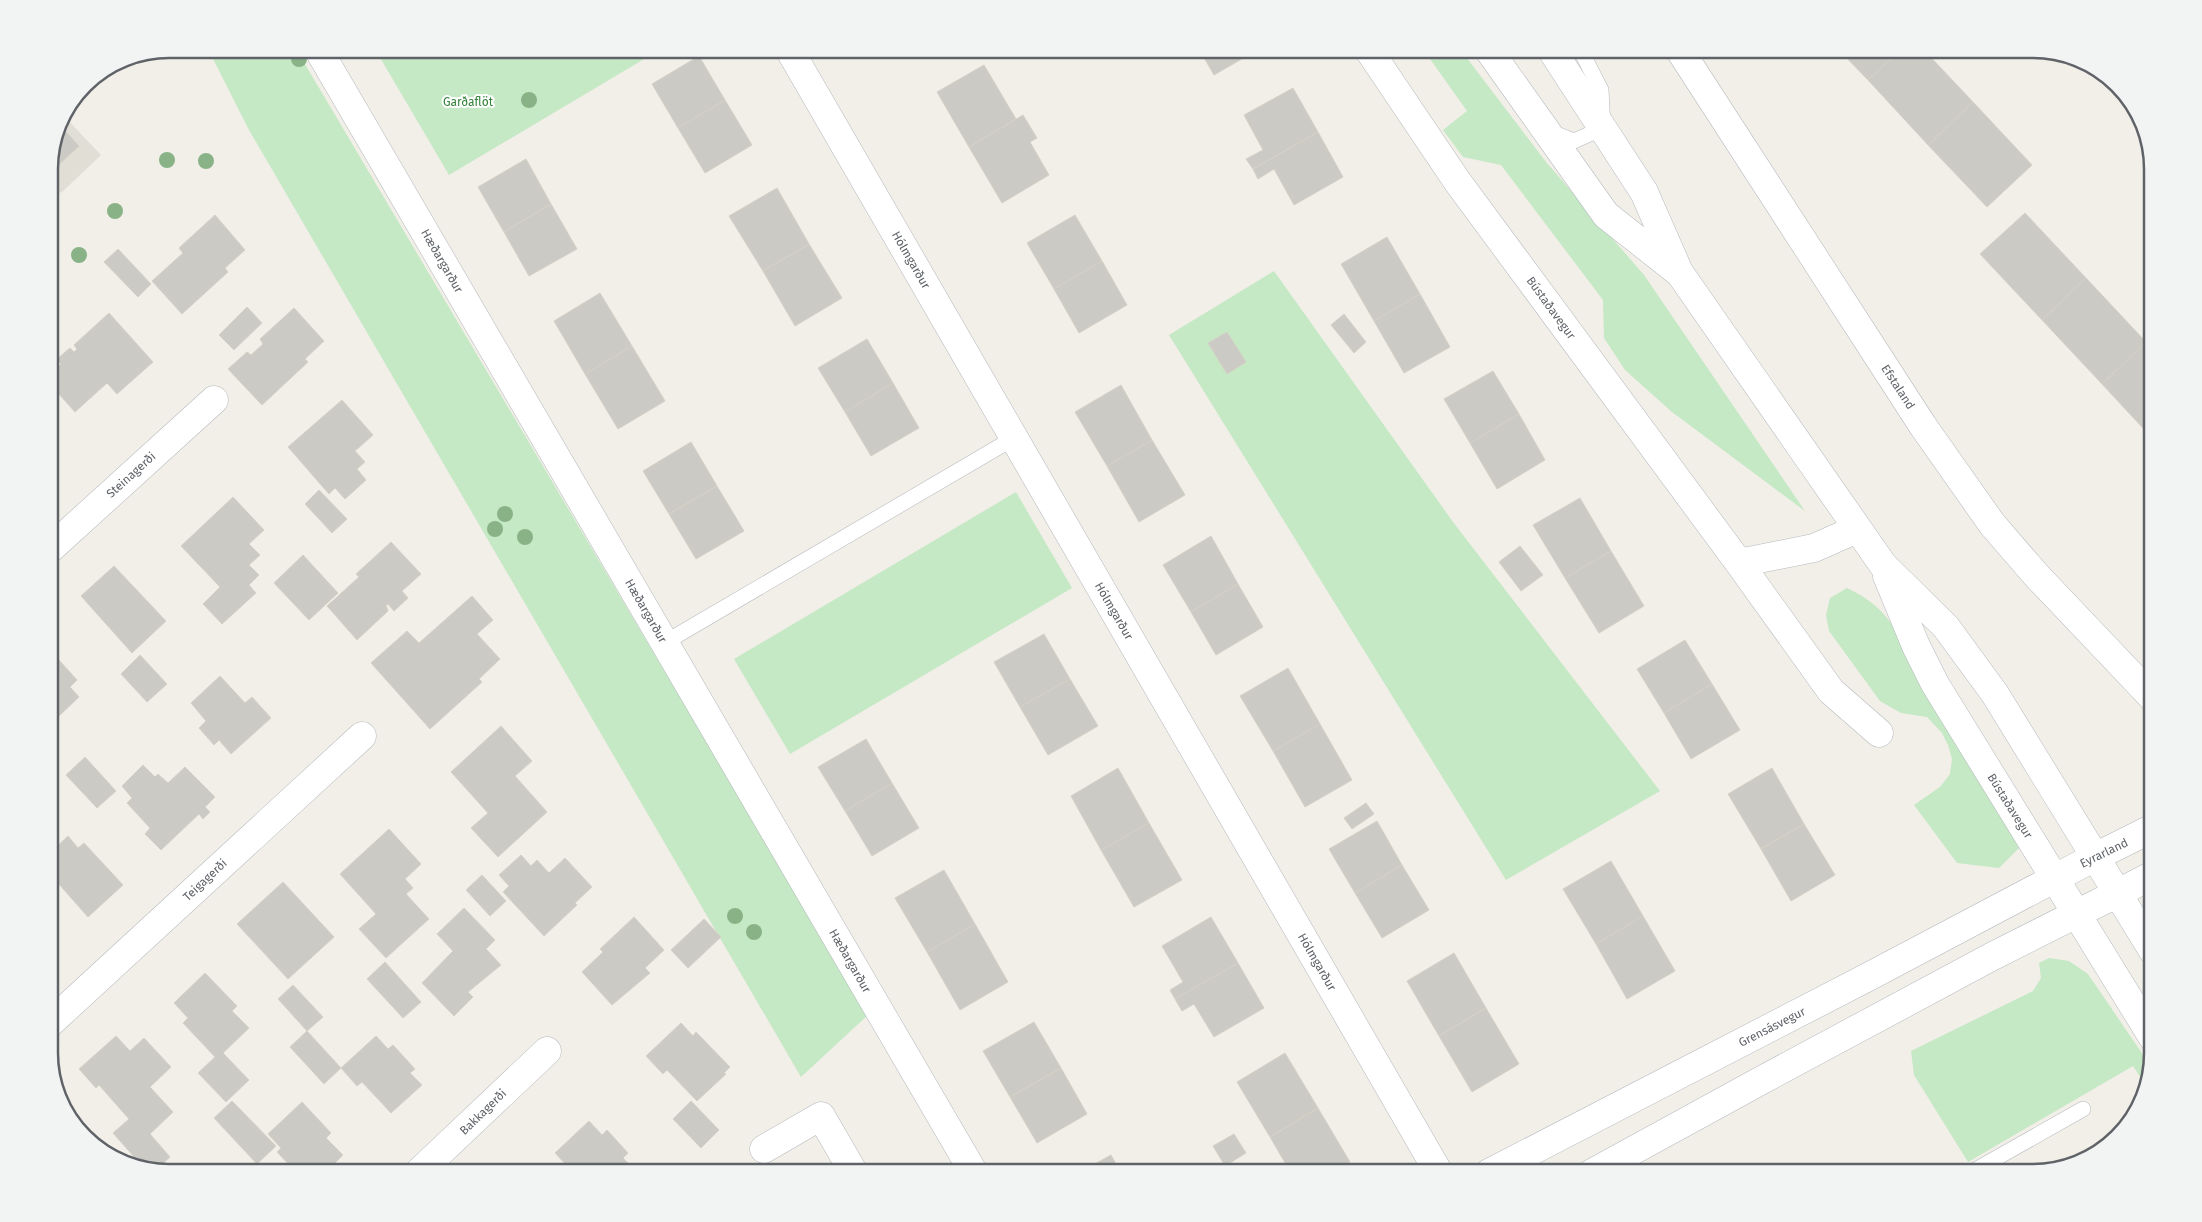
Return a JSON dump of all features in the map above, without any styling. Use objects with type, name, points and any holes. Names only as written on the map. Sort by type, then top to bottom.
[{"type":"street","name":"Hæðargarður","points":[[323,58],[969,1164]]},
{"type":"street","name":"Hólmgarður","points":[[794,58],[1434,1164]]},
{"type":"street","name":"Bústaðavegur","points":[[1374,58],[1457,181],[1739,563],[1830,691],[1879,733]]},
{"type":"street","name":"Bústaðavegur","points":[[1494,58],[1606,215],[1679,272]]},
{"type":"street","name":"Bústaðavegur","points":[[1557,58],[1644,192],[1679,272],[1883,565],[1951,634],[1995,694],[2144,936]]},
{"type":"street","name":"Efstaland","points":[[1685,58],[1923,426],[1992,524],[2037,576],[2144,689]]},
{"type":"street","name":"Steinagerði","points":[[58,542],[214,400]]},
{"type":"street","points":[[1739,563],[1814,548],[1857,529]]},
{"type":"street","name":"Bústaðavegur","points":[[1883,565],[1916,646],[1935,684],[2144,1023]]},
{"type":"street","name":"Teigagerði","points":[[58,1016],[362,736]]},
{"type":"street","name":"Eyrarland","points":[[2055,878],[2144,832]]},
{"type":"street","name":"Grensásvegur","points":[[1506,1164],[2055,878]]},
{"type":"street","points":[[1608,1164],[1991,957],[2144,880]]},
{"type":"street","name":"Bakkagerði","points":[[428,1164],[547,1051]]},
{"type":"street","points":[[764,1149],[821,1116],[849,1164]]},
{"type":"lane","points":[[1547,131],[1574,140],[1603,128],[1601,90],[1585,58]]},
{"type":"lane","points":[[664,643],[1014,438]]},
{"type":"lane","points":[[1986,1164],[2083,1109]]},
{"type":"shaded area","points":[[68,121],[101,155],[61,193],[58,190],[58,161],[61,140]]},
{"type":"green space","points":[[213,58],[301,58],[868,1015],[801,1077],[249,130]]},
{"type":"green space","name":"Garðaflöt","points":[[380,58],[646,58],[449,175]]},
{"type":"green space","points":[[1429,58],[1467,58],[1546,162],[1644,275],[1805,511],[1672,412],[1625,370],[1604,338],[1603,300],[1501,165],[1463,157],[1443,130],[1467,111]]},
{"type":"green space","points":[[1274,271],[1453,522],[1660,791],[1506,880],[1169,335]]},
{"type":"green space","points":[[1016,492],[1072,588],[790,754],[734,659]]},
{"type":"green space","points":[[1847,588],[1873,604],[1892,624],[1905,648],[1916,676],[2019,848],[1999,868],[1957,863],[1914,805],[1940,787],[1950,774],[1952,759],[1948,745],[1942,733],[1927,717],[1901,713],[1880,701],[1829,631],[1826,615],[1830,598]]},
{"type":"green space","points":[[2049,958],[2069,961],[2088,974],[2144,1056],[2141,1078],[2133,1066],[1968,1162],[1914,1075],[1911,1051],[2033,991],[2041,978],[2039,963]]},
{"type":"building","points":[[696,58],[700,58],[725,100],[678,128],[652,84]]},
{"type":"building","points":[[1204,58],[1243,58],[1214,75]]},
{"type":"building","points":[[1847,58],[1891,58],[1868,80]]},
{"type":"building","points":[[1891,58],[1931,58],[1973,102],[1928,145],[1868,80]]},
{"type":"building","points":[[984,65],[1016,119],[969,147],[937,92]]},
{"type":"building","points":[[1293,88],[1318,132],[1253,169],[1246,159],[1263,150],[1244,115]]},
{"type":"building","points":[[725,100],[752,145],[705,173],[678,128]]},
{"type":"building","points":[[1973,102],[2032,165],[1987,207],[1928,145]]},
{"type":"building","points":[[1023,115],[1037,138],[1030,142],[1049,175],[1002,203],[969,147]]},
{"type":"building","points":[[65,130],[79,146],[58,165],[61,140]]},
{"type":"building","points":[[1318,132],[1343,177],[1294,205],[1274,169],[1258,179],[1253,169]]},
{"type":"building","points":[[526,159],[551,204],[504,232],[478,187]]},
{"type":"building","points":[[777,188],[809,244],[763,271],[729,216]]},
{"type":"building","points":[[551,204],[577,249],[529,276],[504,232]]},
{"type":"building","points":[[2025,213],[2086,278],[2042,320],[1980,254]]},
{"type":"building","points":[[215,215],[245,250],[225,268],[228,272],[182,314],[152,281],[183,253],[179,248]]},
{"type":"building","points":[[1075,215],[1102,261],[1054,289],[1027,243]]},
{"type":"building","points":[[1387,237],[1420,294],[1374,321],[1341,264]]},
{"type":"building","points":[[809,244],[842,298],[795,326],[763,271]]},
{"type":"building","points":[[118,249],[151,284],[138,297],[104,262]]},
{"type":"building","points":[[1102,261],[1127,305],[1079,333],[1054,289]]},
{"type":"building","points":[[2086,278],[2144,340],[2144,344],[2102,384],[2042,320]]},
{"type":"building","points":[[600,293],[632,346],[585,374],[554,321]]},
{"type":"building","points":[[1420,294],[1450,347],[1404,373],[1374,321]]},
{"type":"building","points":[[247,307],[262,323],[234,350],[219,335]]},
{"type":"building","points":[[294,308],[324,341],[305,359],[308,362],[262,405],[228,369],[247,352],[251,355],[263,344],[260,339]]},
{"type":"building","points":[[109,313],[153,362],[117,394],[107,383],[75,412],[58,393],[58,367],[61,364],[58,358],[70,348],[74,352],[77,349],[74,345]]},
{"type":"building","points":[[1344,314],[1366,342],[1354,353],[1331,325]]},
{"type":"building","points":[[1227,332],[1246,362],[1227,374],[1208,343]]},
{"type":"building","points":[[867,339],[893,383],[845,412],[818,368]]},
{"type":"building","points":[[2144,344],[2144,429],[2102,384]]},
{"type":"building","points":[[632,346],[665,401],[618,429],[585,374]]},
{"type":"building","points":[[1493,371],[1519,414],[1470,443],[1444,399]]},
{"type":"building","points":[[893,383],[919,428],[871,456],[845,412]]},
{"type":"building","points":[[1121,385],[1152,440],[1107,466],[1075,412]]},
{"type":"building","points":[[342,400],[373,435],[355,451],[365,462],[357,469],[366,480],[345,499],[335,488],[329,494],[288,447]]},
{"type":"building","points":[[1519,414],[1545,460],[1497,489],[1470,443]]},
{"type":"building","points":[[1152,440],[1185,495],[1139,522],[1107,466]]},
{"type":"building","points":[[691,442],[717,486],[669,514],[643,471]]},
{"type":"building","points":[[717,486],[744,531],[696,559],[669,514]]},
{"type":"building","points":[[319,490],[347,519],[332,533],[305,504]]},
{"type":"building","points":[[233,497],[264,530],[249,544],[260,555],[249,565],[259,575],[249,585],[256,593],[222,624],[203,604],[220,587],[181,546]]},
{"type":"building","points":[[1580,498],[1611,551],[1565,578],[1533,525]]},
{"type":"building","points":[[1211,536],[1238,584],[1191,612],[1163,565]]},
{"type":"building","points":[[391,542],[421,574],[402,591],[408,598],[394,611],[388,604],[386,605],[388,611],[357,640],[327,606],[359,577],[356,574]]},
{"type":"building","points":[[1520,546],[1543,575],[1521,591],[1499,562]]},
{"type":"building","points":[[1611,551],[1644,606],[1599,633],[1565,578]]},
{"type":"building","points":[[303,555],[338,593],[309,620],[274,583]]},
{"type":"building","points":[[114,566],[166,621],[132,653],[81,596]]},
{"type":"building","points":[[1238,584],[1263,627],[1216,655],[1191,612]]},
{"type":"building","points":[[472,596],[493,620],[477,634],[500,659],[479,679],[482,682],[430,729],[371,663],[407,631],[419,643]]},
{"type":"building","points":[[1044,634],[1070,679],[1020,707],[994,662]]},
{"type":"building","points":[[1685,640],[1712,684],[1664,713],[1637,669]]},
{"type":"building","points":[[140,655],[167,684],[147,702],[121,674]]},
{"type":"building","points":[[58,659],[77,680],[70,687],[79,697],[59,716]]},
{"type":"building","points":[[1288,668],[1320,724],[1273,751],[1240,696]]},
{"type":"building","points":[[220,676],[245,703],[252,697],[271,718],[231,754],[219,740],[214,745],[199,728],[206,721],[191,703]]},
{"type":"building","points":[[1070,679],[1098,726],[1048,755],[1020,707]]},
{"type":"building","points":[[1712,684],[1740,730],[1691,759],[1664,713]]},
{"type":"building","points":[[1320,724],[1352,780],[1305,807],[1273,751]]},
{"type":"building","points":[[501,726],[532,761],[515,776],[547,812],[498,857],[471,828],[488,813],[451,772]]},
{"type":"building","points":[[866,739],[892,783],[845,811],[818,767]]},
{"type":"building","points":[[85,757],[116,791],[97,808],[66,775]]},
{"type":"building","points":[[143,765],[155,777],[158,774],[168,783],[185,767],[215,797],[205,807],[210,812],[203,819],[199,814],[161,850],[145,834],[150,828],[127,803],[132,798],[122,786]]},
{"type":"building","points":[[1118,768],[1149,823],[1101,850],[1071,796]]},
{"type":"building","points":[[1772,768],[1804,824],[1761,849],[1728,794]]},
{"type":"building","points":[[892,783],[919,828],[872,856],[845,811]]},
{"type":"building","points":[[1366,803],[1374,814],[1352,829],[1344,818]]},
{"type":"building","points":[[1377,821],[1402,865],[1355,893],[1329,849]]},
{"type":"building","points":[[1149,823],[1182,880],[1134,907],[1101,850]]},
{"type":"building","points":[[1804,824],[1835,875],[1791,901],[1761,849]]},
{"type":"building","points":[[389,829],[421,864],[405,879],[413,888],[406,894],[429,919],[386,958],[359,929],[376,914],[340,874]]},
{"type":"building","points":[[68,836],[78,848],[84,843],[123,885],[88,917],[58,883],[58,845]]},
{"type":"building","points":[[521,855],[531,866],[537,860],[549,873],[565,858],[592,887],[575,903],[577,905],[544,936],[503,892],[509,886],[499,875]]},
{"type":"building","points":[[1611,861],[1643,916],[1596,944],[1563,889]]},
{"type":"building","points":[[1402,865],[1429,910],[1382,938],[1355,893]]},
{"type":"building","points":[[944,870],[975,924],[927,952],[895,898]]},
{"type":"building","points":[[482,875],[506,901],[490,916],[466,890]]},
{"type":"building","points":[[283,882],[334,937],[288,979],[237,924]]},
{"type":"building","points":[[464,908],[495,940],[486,949],[501,965],[468,992],[473,997],[454,1016],[422,983],[453,951],[437,934]]},
{"type":"building","points":[[1643,916],[1675,971],[1627,999],[1596,944]]},
{"type":"building","points":[[634,917],[664,950],[645,968],[650,973],[612,1005],[582,972],[603,952],[600,949]]},
{"type":"building","points":[[1211,917],[1238,963],[1175,999],[1170,990],[1183,982],[1162,946]]},
{"type":"building","points":[[704,919],[721,937],[688,968],[671,950]]},
{"type":"building","points":[[975,924],[1008,982],[960,1010],[927,952]]},
{"type":"building","points":[[1454,953],[1486,1008],[1439,1036],[1407,981]]},
{"type":"building","points":[[385,962],[421,1002],[403,1018],[367,979]]},
{"type":"building","points":[[1238,963],[1264,1008],[1214,1037],[1194,1004],[1182,1011],[1175,999]]},
{"type":"building","points":[[205,973],[237,1006],[232,1011],[249,1028],[223,1053],[249,1080],[226,1102],[198,1073],[215,1057],[183,1023],[188,1018],[174,1003]]},
{"type":"building","points":[[293,985],[323,1017],[307,1031],[278,999]]},
{"type":"building","points":[[1486,1008],[1519,1064],[1472,1092],[1439,1036]]},
{"type":"building","points":[[1034,1022],[1061,1068],[1010,1097],[983,1051]]},
{"type":"building","points":[[681,1023],[693,1036],[696,1032],[730,1067],[724,1073],[726,1074],[697,1101],[667,1070],[663,1074],[646,1056]]},
{"type":"building","points":[[307,1031],[341,1068],[324,1084],[290,1047]]},
{"type":"building","points":[[116,1036],[130,1051],[144,1038],[171,1067],[150,1087],[173,1112],[150,1134],[170,1157],[162,1164],[137,1160],[113,1133],[129,1119],[99,1085],[96,1088],[79,1069]]},
{"type":"building","points":[[376,1036],[388,1049],[393,1045],[415,1069],[410,1073],[422,1085],[391,1113],[362,1082],[357,1086],[341,1068]]},
{"type":"building","points":[[1285,1053],[1318,1108],[1270,1137],[1237,1082]]},
{"type":"building","points":[[1061,1068],[1087,1114],[1037,1143],[1010,1097]]},
{"type":"building","points":[[232,1101],[276,1146],[257,1164],[214,1118]]},
{"type":"building","points":[[691,1101],[719,1130],[701,1148],[673,1119]]},
{"type":"building","points":[[302,1102],[331,1133],[326,1138],[343,1155],[334,1164],[288,1164],[277,1152],[281,1148],[268,1134]]},
{"type":"building","points":[[1318,1108],[1350,1162],[1347,1164],[1286,1164],[1270,1137]]},
{"type":"building","points":[[589,1121],[602,1135],[607,1130],[628,1153],[623,1158],[629,1164],[565,1164],[555,1153]]},
{"type":"building","points":[[1234,1134],[1246,1153],[1228,1164],[1224,1164],[1213,1146]]},
{"type":"building","points":[[1111,1155],[1116,1164],[1094,1164]]}]
